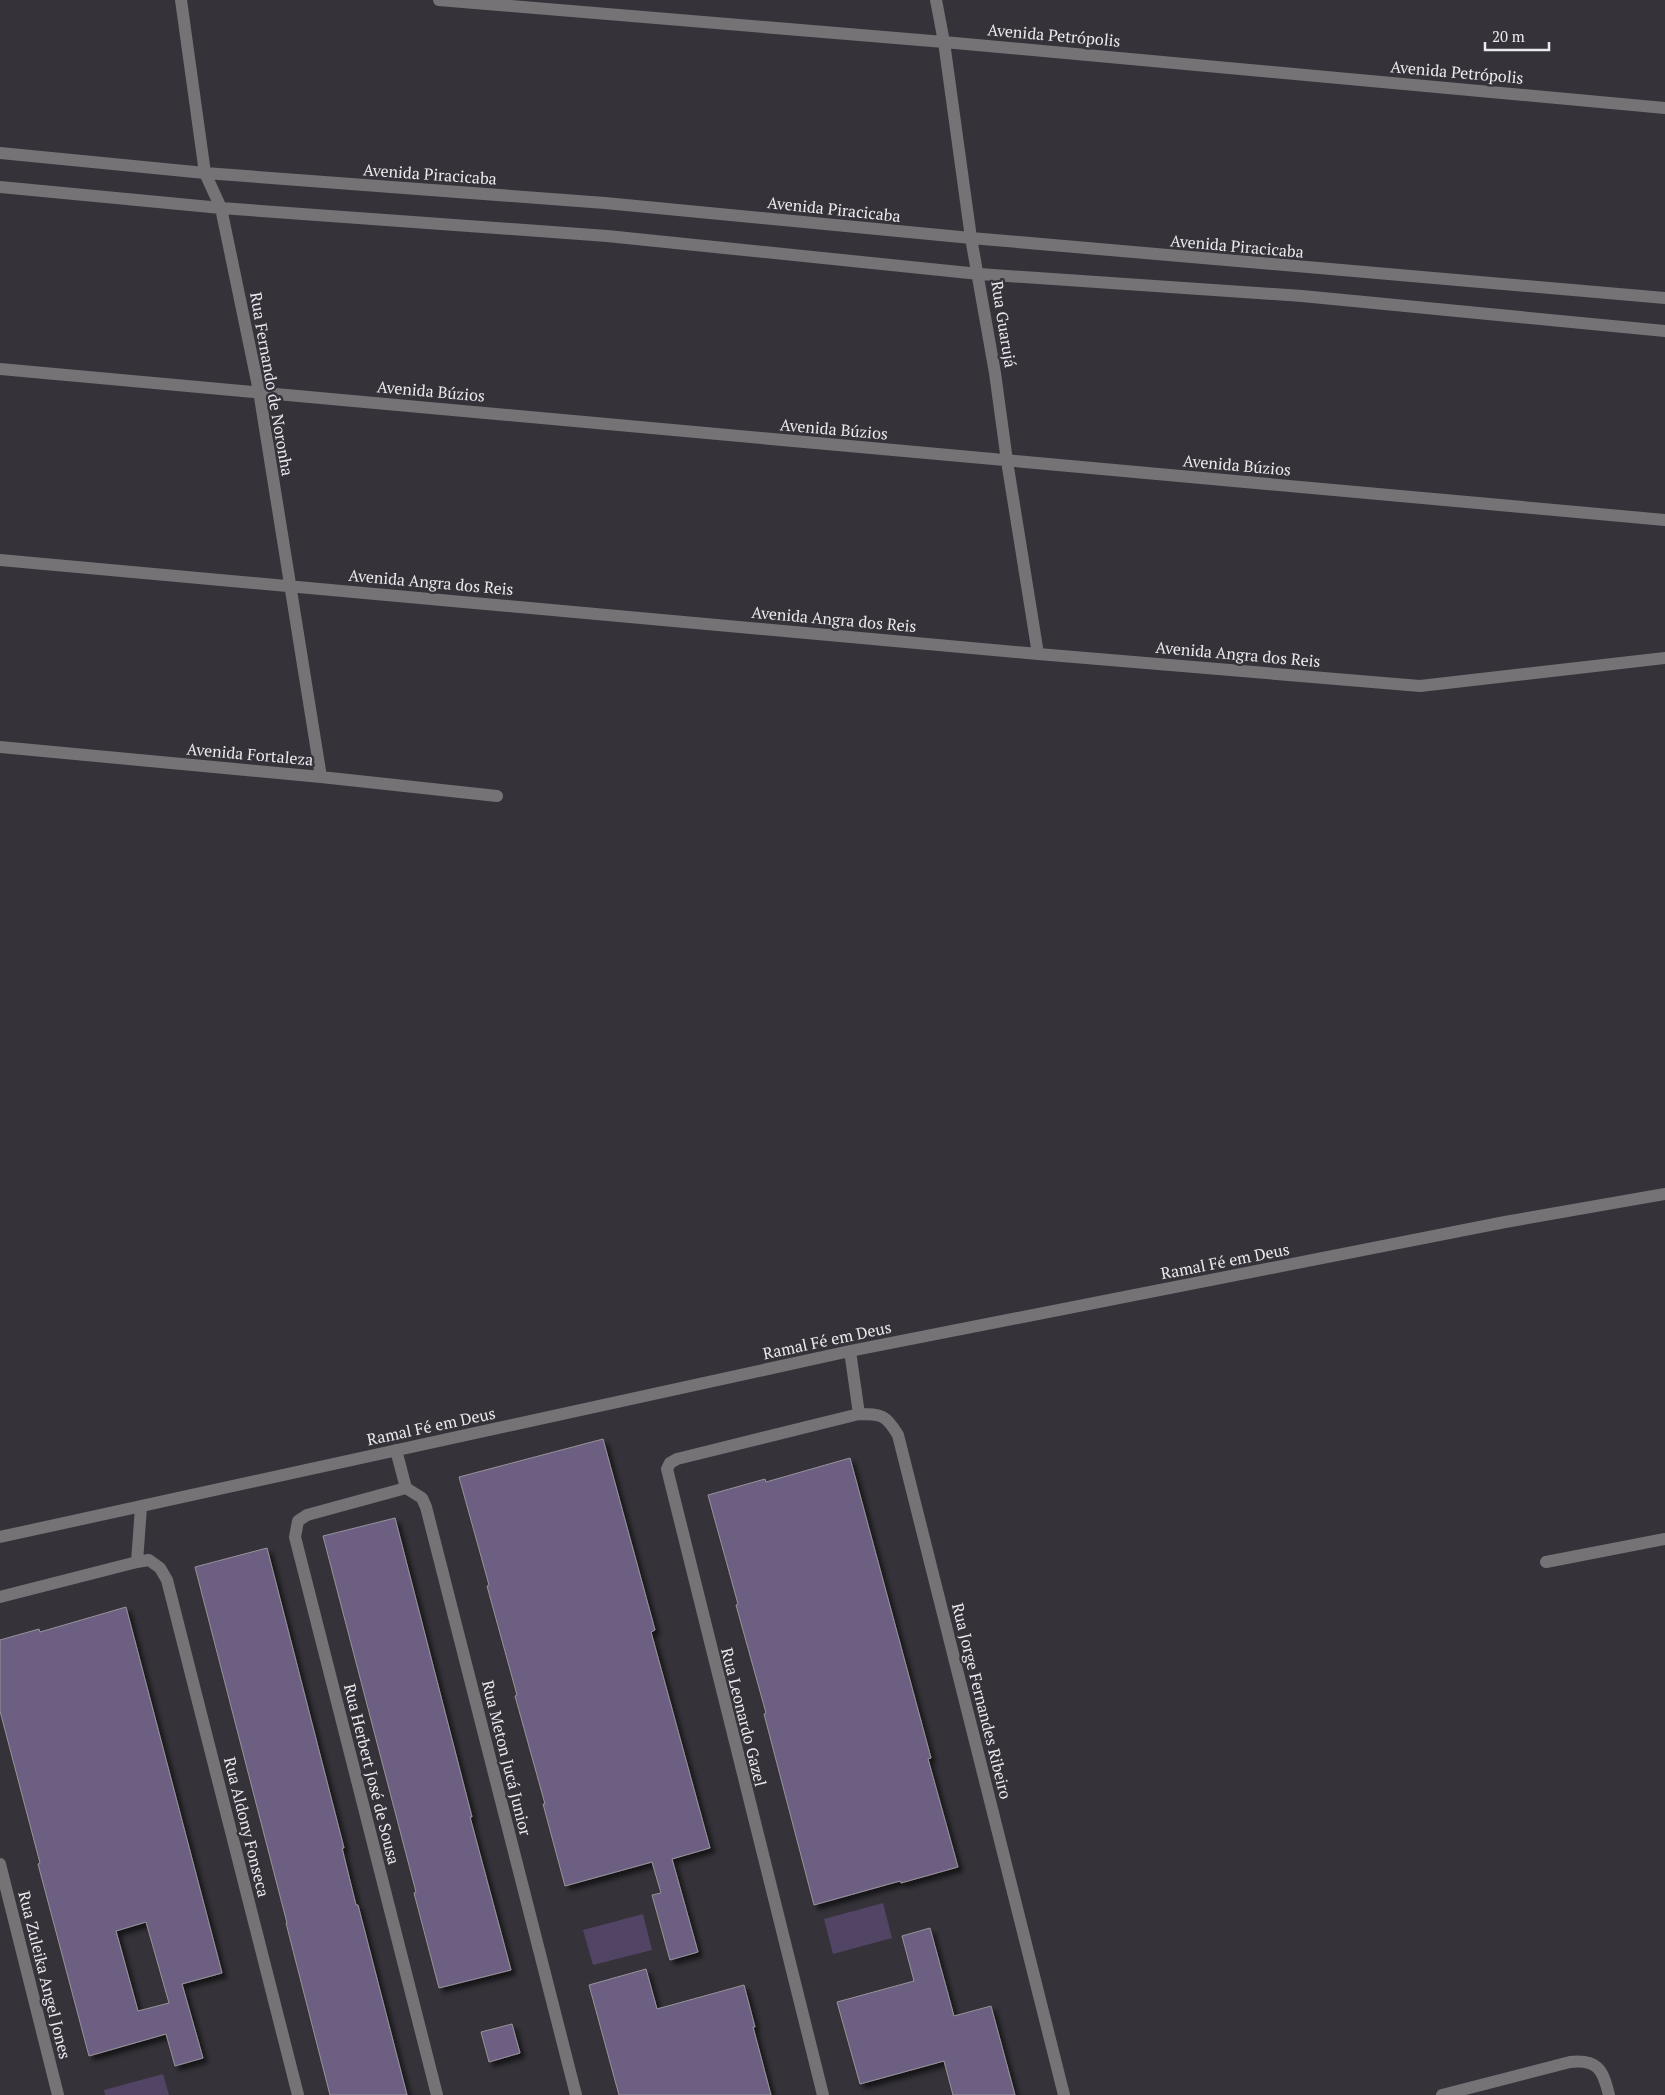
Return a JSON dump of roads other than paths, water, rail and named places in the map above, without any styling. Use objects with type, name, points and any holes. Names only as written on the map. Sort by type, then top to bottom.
[{"type":"street","name":"Rua Fernando de Noronha","points":[[181,0],[205,173],[221,208],[259,391],[321,777]]},
{"type":"street","name":"Avenida Petrópolis","points":[[440,0],[944,42],[1665,108]]},
{"type":"street","name":"Rua Guarujá","points":[[936,0],[944,42],[971,238],[979,274],[1038,654]]},
{"type":"street","name":"Avenida Piracicaba","points":[[0,153],[205,173],[605,203],[971,238],[1665,298]]},
{"type":"street","points":[[0,187],[221,208],[607,236],[979,274],[1302,296],[1665,331]]},
{"type":"street","name":"Avenida Búzios","points":[[0,369],[1665,520]]},
{"type":"street","name":"Avenida Angra dos Reis","points":[[0,560],[1038,654],[1420,686],[1665,658]]},
{"type":"street","name":"Avenida Fortaleza","points":[[0,747],[321,777],[497,796]]},
{"type":"street","name":"Ramal Fé em Deus","points":[[0,1537],[850,1351],[1505,1222],[1665,1194]]},
{"type":"street","points":[[850,1351],[859,1414]]},
{"type":"street","name":"Rua Jorge Fernandes Ribeiro","points":[[786,1432],[859,1414],[878,1414],[889,1420],[898,1435],[1064,2095]]},
{"type":"street","name":"Rua Leonardo Gazel","points":[[786,1432],[677,1459],[670,1463],[667,1469],[823,2095]]},
{"type":"street","points":[[396,1450],[406,1488]]},
{"type":"street","name":"Rua Herbert José de Sousa","points":[[406,1488],[306,1515],[298,1521],[295,1537],[437,2095]]},
{"type":"street","name":"Rua Meton Jucá Junior","points":[[406,1488],[422,1498],[426,1508],[576,2095]]},
{"type":"street","points":[[0,1597],[137,1562],[142,1507]]},
{"type":"street","points":[[1546,1562],[1665,1539]]},
{"type":"street","name":"Rua Aldony Fonseca","points":[[137,1562],[149,1560],[160,1568],[167,1580],[298,2095]]},
{"type":"street","name":"Rua Zuleika Angel Jones","points":[[0,1864],[58,2095]]},
{"type":"street","points":[[1442,2095],[1584,2060],[1597,2066],[1605,2081],[1609,2095]]}]
